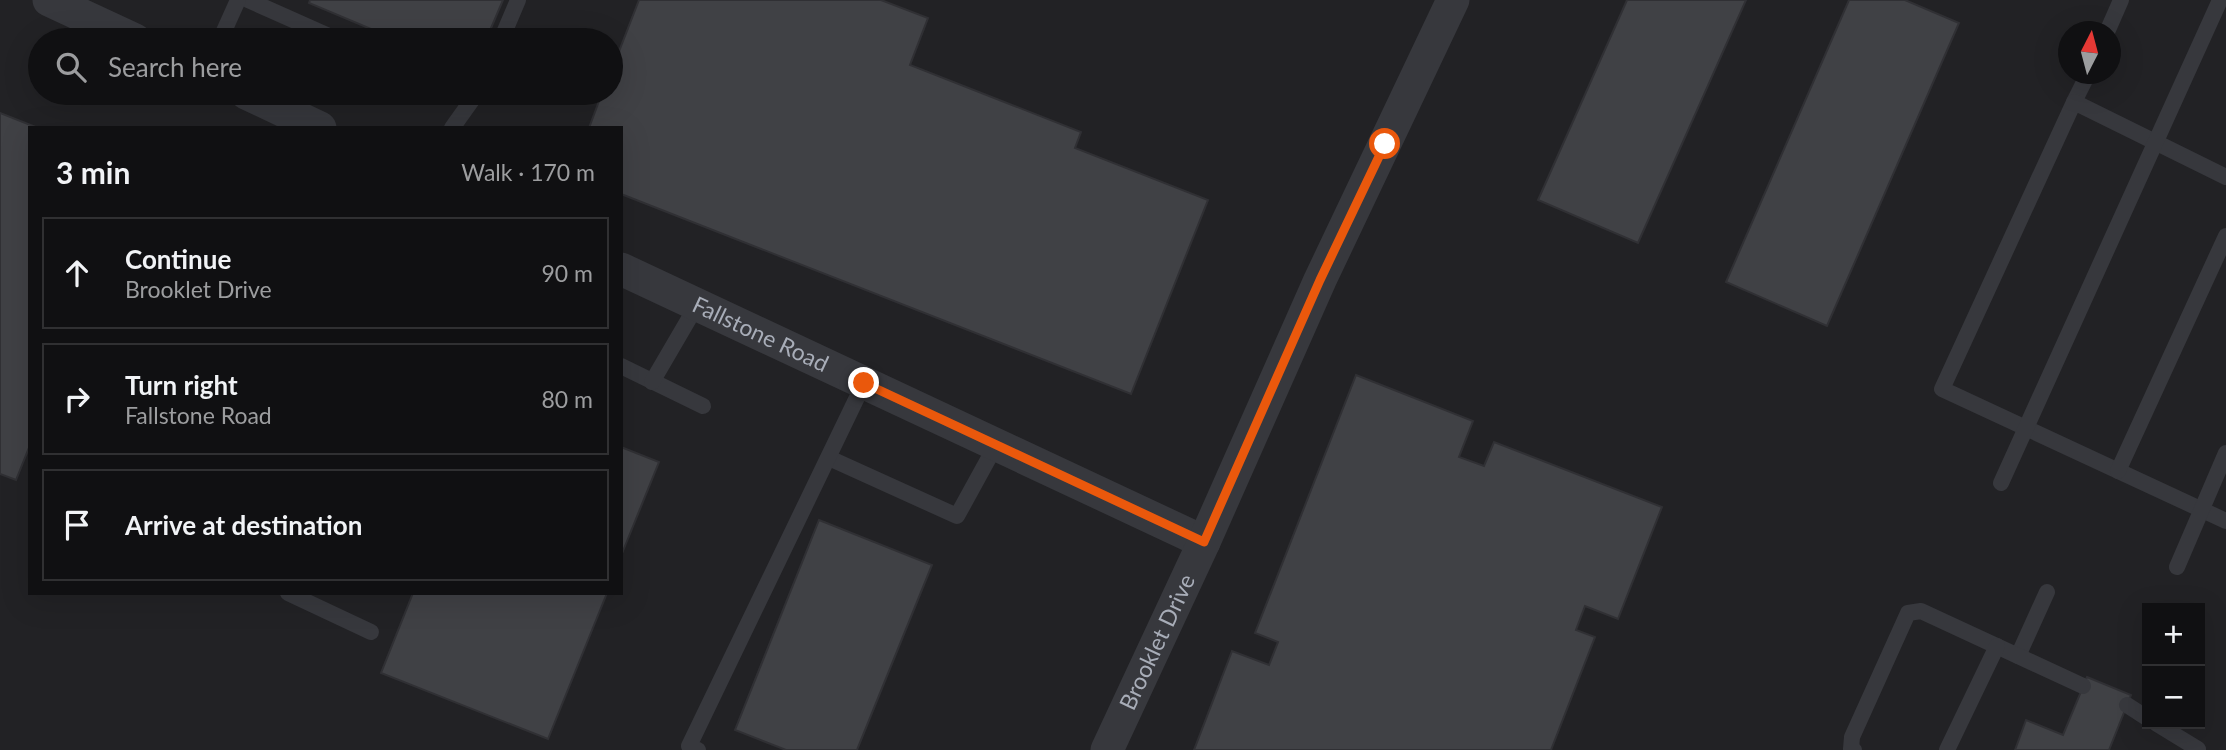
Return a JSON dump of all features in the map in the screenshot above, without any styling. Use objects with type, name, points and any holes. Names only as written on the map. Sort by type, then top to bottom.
[{"type":"street","points":[[49,0],[109,28]]},
{"type":"street","name":"Brooklet Drive","points":[[1107,750],[1204,542],[1320,280],[1453,0]]},
{"type":"street","points":[[271,105],[316,126]]},
{"type":"street","name":"Fallstone Road","points":[[623,270],[1204,542]]},
{"type":"lane","points":[[225,28],[238,0]]},
{"type":"lane","points":[[248,0],[311,28]]},
{"type":"lane","points":[[506,28],[518,0]]},
{"type":"lane","points":[[2112,21],[2121,0]]},
{"type":"lane","points":[[2001,483],[2220,0]]},
{"type":"lane","points":[[2083,84],[1942,389],[2226,521]]},
{"type":"lane","points":[[2074,102],[2226,177]]},
{"type":"lane","points":[[453,126],[468,105]]},
{"type":"lane","points":[[2118,471],[2226,236]]},
{"type":"lane","points":[[652,382],[697,305]]},
{"type":"lane","points":[[623,367],[703,406]]},
{"type":"lane","points":[[698,750],[689,746],[864,383]]},
{"type":"lane","points":[[829,458],[957,516],[996,445]]},
{"type":"lane","points":[[2177,567],[2226,453]]},
{"type":"lane","points":[[2018,656],[2047,592]]},
{"type":"lane","points":[[292,595],[371,632]]},
{"type":"lane","points":[[1854,750],[1851,749],[1852,737],[1908,613],[1921,611],[2083,686]]},
{"type":"lane","points":[[1947,750],[1997,646]]},
{"type":"lane","points":[[2127,705],[2142,715]]},
{"type":"lane","points":[[2165,729],[2197,749]]},
{"type":"shaded area","points":[[0,0],[2226,0],[2226,750],[0,750]]},
{"type":"building","points":[[310,0],[503,0],[491,28],[368,28],[309,3]]},
{"type":"building","points":[[639,0],[881,0],[928,18],[910,65],[1081,132],[1075,148],[1208,200],[1131,394],[623,195],[623,126],[590,126],[598,105],[623,105],[623,41]]},
{"type":"building","points":[[1627,0],[1746,0],[1638,243],[1538,200]]},
{"type":"building","points":[[1849,0],[1905,0],[1959,23],[1827,326],[1726,282]]},
{"type":"building","points":[[0,113],[33,126],[28,126],[28,450],[16,480],[0,474]]},
{"type":"building","points":[[1356,375],[1473,421],[1459,457],[1484,466],[1494,442],[1662,507],[1618,619],[1585,606],[1576,630],[1595,637],[1551,750],[1194,750],[1232,651],[1269,665],[1278,642],[1255,633]]},
{"type":"building","points":[[623,448],[659,462],[623,551]]},
{"type":"building","points":[[819,520],[932,565],[857,750],[786,750],[735,730]]},
{"type":"building","points":[[412,595],[606,595],[548,739],[381,673]]},
{"type":"building","points":[[2087,677],[2131,695],[2109,750],[2015,750],[2026,720],[2063,735]]},
{"type":"route","points":[[864,383],[1204,542],[1320,280],[1385,144]]}]
